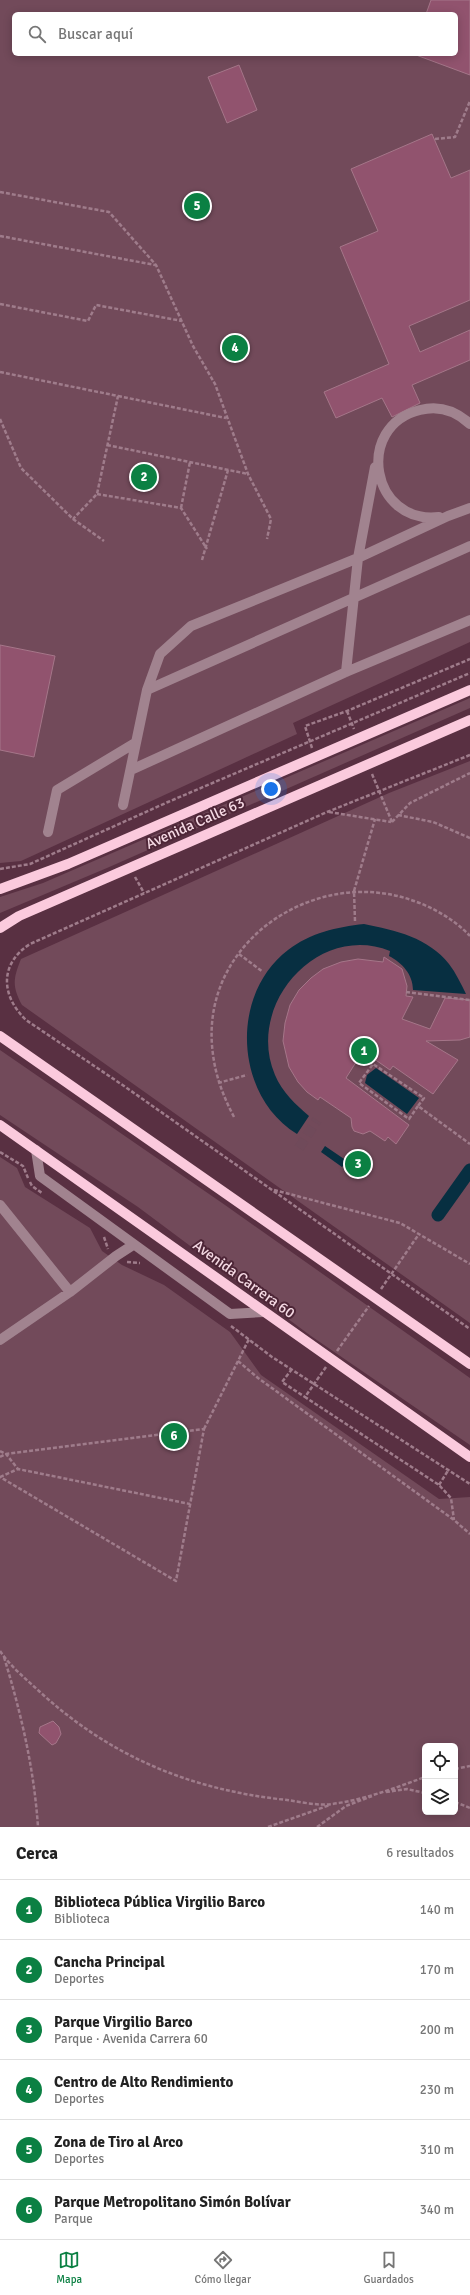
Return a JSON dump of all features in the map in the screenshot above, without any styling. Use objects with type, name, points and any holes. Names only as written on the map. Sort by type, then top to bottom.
[{"type":"main road","name":"Avenida Calle 63","points":[[0,889],[68,864],[470,690]]},
{"type":"main road","name":"Avenida Calle 63","points":[[0,928],[19,916],[470,720]]},
{"type":"main road","points":[[0,1036],[470,1364]]},
{"type":"main road","name":"Avenida Carrera 60","points":[[0,1125],[470,1457]]},
{"type":"street","points":[[346,672],[358,558],[378,452],[385,435],[396,422],[411,412],[428,408],[445,409],[467,420]]},
{"type":"street","points":[[378,452],[378,471],[381,483],[395,504],[411,514],[429,518],[448,516],[470,508]]},
{"type":"street","points":[[123,805],[146,690],[160,654],[191,626],[358,558],[464,508],[470,502]]},
{"type":"street","points":[[146,690],[353,600],[470,546]]},
{"type":"street","points":[[131,770],[346,672],[470,620]]},
{"type":"street","points":[[48,832],[57,790],[135,743]]},
{"type":"street","points":[[36,1150],[40,1176],[230,1314],[263,1312]]},
{"type":"street","points":[[0,1206],[70,1292]]},
{"type":"street","points":[[0,1340],[70,1292],[116,1256],[134,1245]]},
{"type":"path","points":[[435,140],[455,138],[470,101]]},
{"type":"path","points":[[0,192],[110,212],[156,265],[193,346],[216,384],[226,418],[248,474],[271,519],[267,539]]},
{"type":"path","points":[[0,236],[156,265]]},
{"type":"path","points":[[0,304],[88,321],[96,305],[182,321]]},
{"type":"path","points":[[0,372],[226,418]]},
{"type":"path","points":[[73,519],[97,494],[118,396]]},
{"type":"path","points":[[0,419],[22,468],[73,519],[104,541]]},
{"type":"path","points":[[107,445],[248,474]]},
{"type":"path","points":[[190,462],[181,508],[206,549]]},
{"type":"path","points":[[202,560],[228,470]]},
{"type":"path","points":[[97,494],[181,508]]},
{"type":"path","points":[[315,756],[304,726],[347,711],[470,659]]},
{"type":"path","points":[[0,869],[30,864],[310,741],[470,673]]},
{"type":"path","points":[[470,755],[327,812],[16,951],[4,973],[3,987],[14,1010],[26,1020],[272,1189],[470,1329]]},
{"type":"path","points":[[392,822],[410,803],[470,772]]},
{"type":"path","points":[[327,812],[392,822]]},
{"type":"path","points":[[398,815],[433,822],[470,838]]},
{"type":"path","points":[[389,816],[392,822]]},
{"type":"path","points":[[355,921],[354,891],[375,819]]},
{"type":"path","points":[[130,867],[144,893]]},
{"type":"path","points":[[234,1117],[218,1083],[212,1044],[213,1021],[224,979],[239,954],[264,927],[298,905],[315,898],[354,891],[391,894],[416,902],[453,921],[470,936]]},
{"type":"path","points":[[239,954],[262,972]]},
{"type":"path","points":[[406,992],[470,1000]]},
{"type":"path","points":[[373,1064],[383,1068],[424,1098],[418,1106],[409,1118],[359,1083],[373,1064]]},
{"type":"path","points":[[218,1083],[247,1075]]},
{"type":"path","points":[[418,1106],[470,1144]]},
{"type":"path","points":[[272,1189],[400,1224],[470,1264]]},
{"type":"path","points":[[0,1477],[176,1581],[204,1429],[249,1340]]},
{"type":"path","points":[[238,1361],[258,1378],[454,1520],[470,1534]]},
{"type":"path","points":[[292,1369],[282,1382],[304,1397]]},
{"type":"path","points":[[0,1457],[6,1454],[204,1429]]},
{"type":"path","points":[[413,1449],[449,1469],[470,1484]]},
{"type":"path","points":[[0,1451],[6,1454],[18,1469]]},
{"type":"path","points":[[0,1477],[18,1469],[190,1504]]},
{"type":"path","points":[[449,1469],[439,1485],[451,1498],[454,1520]]},
{"type":"path","points":[[0,1651],[59,1709],[98,1738],[130,1756],[174,1776],[212,1788],[252,1796],[331,1804]]},
{"type":"path","points":[[4,1656],[21,1712],[32,1768],[38,1827]]},
{"type":"path","points":[[458,1768],[470,1766]]},
{"type":"path","points":[[317,1827],[346,1806],[422,1778]]},
{"type":"path","points":[[268,1827],[331,1804],[407,1789],[422,1792]]},
{"type":"path","points":[[458,1803],[470,1808]]},
{"type":"shaded area","points":[[0,0],[470,0],[470,642],[293,723],[297,734],[21,861],[0,863]]},
{"type":"shaded area","points":[[470,698],[470,708],[107,868],[0,913],[0,897],[43,883]]},
{"type":"shaded area","points":[[470,761],[470,1323],[22,1005],[16,993],[15,977],[21,959],[389,793]]},
{"type":"shaded area","points":[[0,1050],[225,1205],[470,1378],[470,1445],[311,1336],[138,1207],[0,1115]]},
{"type":"shaded area","points":[[0,1157],[17,1168],[25,1187],[90,1228],[102,1251],[122,1265],[164,1285],[230,1332],[261,1375],[439,1499],[470,1497],[470,1827],[0,1827]]},
{"type":"water","points":[[364,924],[411,936],[432,948],[449,964],[466,994],[413,990],[413,984],[409,974],[398,962],[389,956],[390,951],[363,945],[337,948],[314,959],[294,976],[279,997],[270,1022],[268,1048],[275,1075],[285,1093],[309,1116],[297,1134],[276,1117],[261,1096],[251,1071],[247,1045],[249,1018],[256,992],[269,969],[296,944],[324,932]]},
{"type":"water","points":[[376,1068],[419,1098],[407,1114],[365,1083],[367,1075]]},
{"type":"water","points":[[325,1146],[347,1161],[342,1167],[321,1152]]},
{"type":"building","points":[[431,0],[470,0],[470,75],[419,56],[458,56],[458,12],[427,12]]},
{"type":"building","points":[[239,65],[257,110],[227,123],[208,77]]},
{"type":"building","points":[[432,134],[451,178],[470,170],[470,300],[409,326],[420,352],[470,330],[470,360],[412,385],[420,403],[392,417],[382,398],[336,418],[324,392],[389,364],[340,247],[378,231],[351,169]]},
{"type":"building","points":[[0,645],[55,656],[34,757],[0,750]]},
{"type":"building","points":[[384,957],[402,969],[407,986],[406,996],[413,997],[402,1019],[430,1029],[445,998],[470,1000],[470,1037],[460,1040],[426,1041],[458,1060],[433,1094],[393,1066],[390,1070],[370,1056],[358,1059],[346,1078],[409,1125],[396,1144],[388,1137],[385,1141],[370,1131],[363,1134],[354,1131],[351,1118],[320,1097],[318,1100],[307,1092],[298,1082],[289,1067],[283,1041],[285,1023],[290,1005],[299,990],[311,978],[323,969],[341,962],[358,959],[383,962]]},
{"type":"building","points":[[53,1721],[59,1727],[61,1734],[56,1743],[52,1745],[39,1733],[40,1727]]},
{"type":"waterway","points":[[438,1215],[470,1170]]},
{"type":"tunnel","points":[[299,1148],[317,1120]]},
{"type":"place","name":"Zona de Tiro al Arco","points":[[197,206]]},
{"type":"place","name":"Centro de Alto Rendimiento","points":[[235,348]]},
{"type":"place","name":"Cancha Principal","points":[[144,477]]},
{"type":"place","name":"Biblioteca Pública Virgilio Barco","points":[[364,1051]]},
{"type":"place","name":"Parque Virgilio Barco","points":[[358,1164]]},
{"type":"place","name":"Parque Metropolitano Simón Bolívar","points":[[174,1436]]}]
